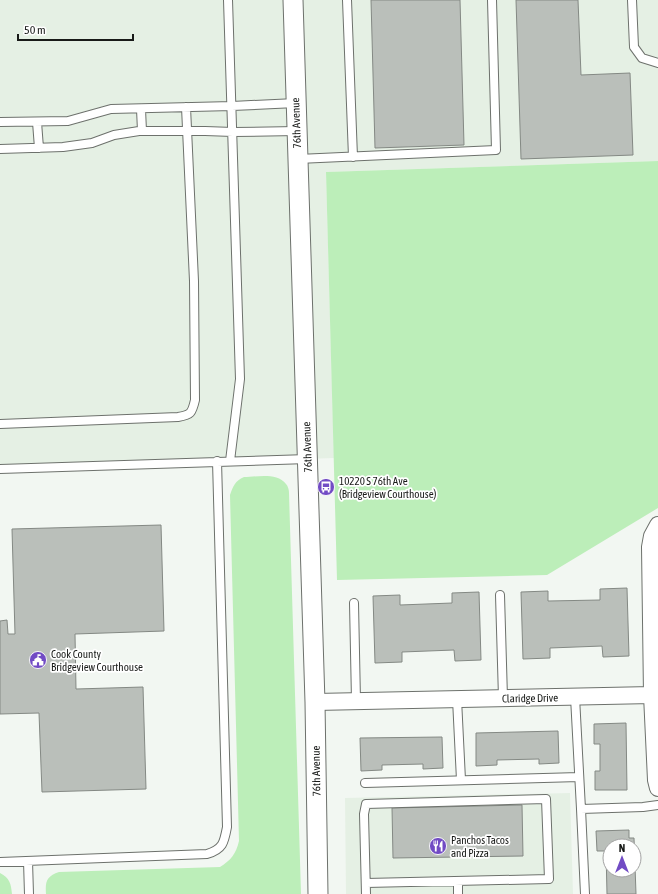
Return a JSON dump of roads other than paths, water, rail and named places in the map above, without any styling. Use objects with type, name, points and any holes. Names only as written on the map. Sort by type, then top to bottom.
[{"type":"street","name":"76th Avenue","points":[[293,0],[315,702],[318,894]]},
{"type":"street","points":[[658,525],[652,536],[650,547],[654,587],[652,695],[656,728],[656,780],[658,788]]},
{"type":"street","name":"Claridge Drive","points":[[315,702],[652,695]]},
{"type":"lane","points":[[228,0],[240,379],[230,461]]},
{"type":"lane","points":[[347,0],[354,157]]},
{"type":"lane","points":[[297,159],[496,150],[492,0]]},
{"type":"lane","points":[[632,0],[634,47],[642,58],[658,63]]},
{"type":"lane","points":[[0,122],[68,120],[111,109],[296,103]]},
{"type":"lane","points":[[0,424],[187,416],[192,410],[195,400],[194,281],[186,107]]},
{"type":"lane","points":[[140,109],[142,131]]},
{"type":"lane","points":[[38,122],[39,148]]},
{"type":"lane","points":[[0,149],[63,147],[92,143],[114,135],[142,131],[233,132],[297,130]]},
{"type":"lane","points":[[0,469],[308,459]]},
{"type":"lane","points":[[0,862],[207,854],[216,851],[225,841],[227,827],[217,461]]},
{"type":"lane","points":[[500,595],[503,698]]},
{"type":"lane","points":[[354,603],[356,702]]},
{"type":"lane","points":[[575,697],[585,894]]},
{"type":"lane","points":[[457,699],[461,780]]},
{"type":"lane","points":[[365,782],[579,777]]},
{"type":"lane","points":[[366,883],[549,879],[546,800],[366,804],[364,814],[366,894]]},
{"type":"lane","points":[[581,809],[643,807],[658,805]]},
{"type":"lane","points":[[28,861],[29,894]]},
{"type":"lane","points":[[458,881],[458,894]]},
{"type":"place","name":"10220 S 76th Ave (Bridgeview Courthouse)","points":[[326,487]]},
{"type":"place","name":"Cook County Bridgeview Courthouse","points":[[38,660]]},
{"type":"place","name":"Panchos Tacos and Pizza","points":[[438,846]]}]
